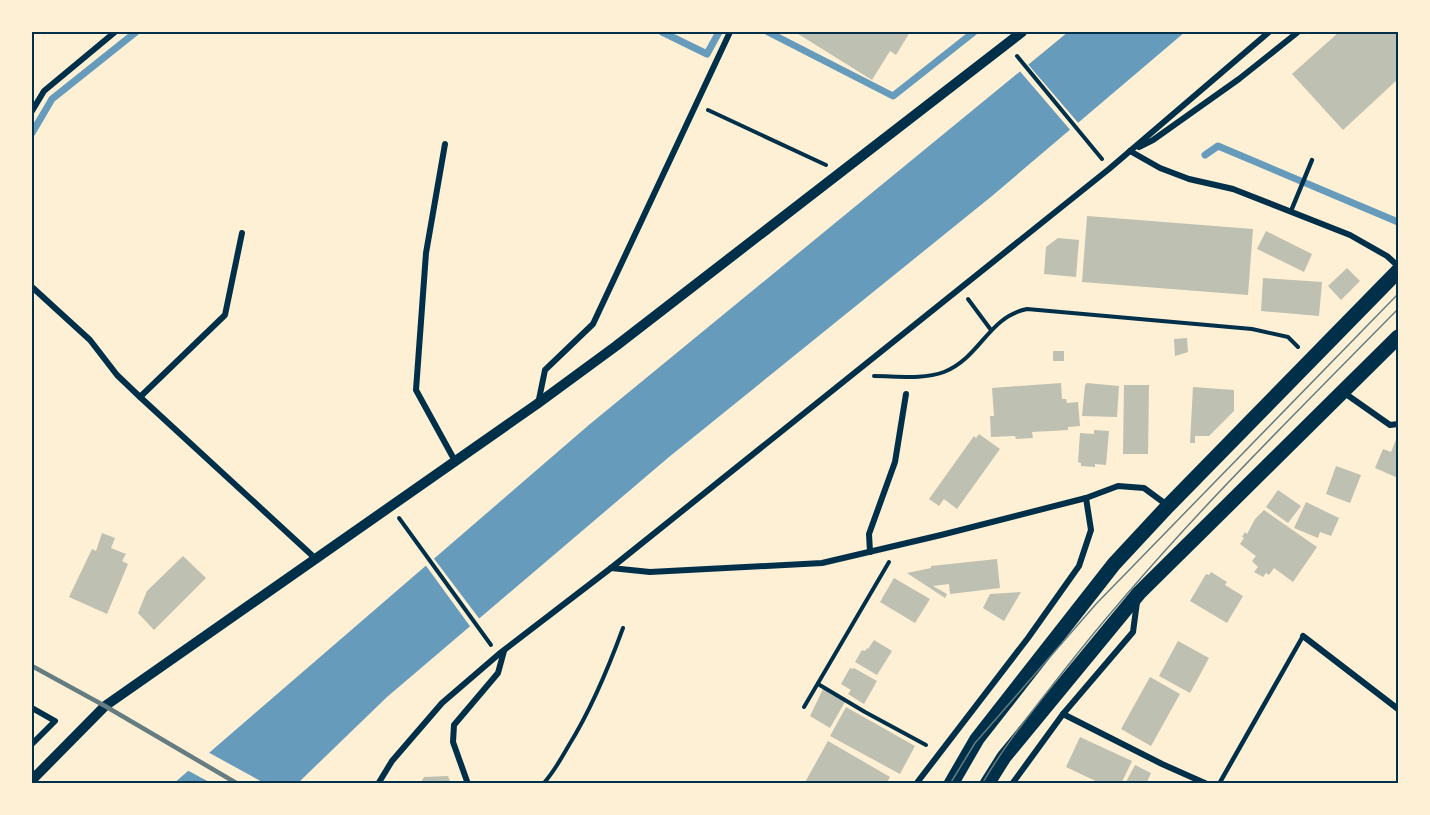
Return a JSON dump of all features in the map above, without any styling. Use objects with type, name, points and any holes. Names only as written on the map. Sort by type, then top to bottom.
[{"type":"main road","points":[[951,783],[977,739],[1114,564],[1398,271]]},
{"type":"main road","points":[[987,783],[1004,757],[1138,593],[1398,337]]},
{"type":"street","points":[[32,111],[44,91],[115,32]]},
{"type":"street","points":[[537,404],[545,370],[593,324],[730,32]]},
{"type":"street","points":[[32,780],[105,706],[537,404],[616,346],[1022,32]]},
{"type":"street","points":[[378,783],[392,761],[442,703],[504,650],[610,568],[1130,151],[1269,32]]},
{"type":"street","points":[[1130,151],[1154,140],[1239,79],[1298,32]]},
{"type":"street","points":[[445,144],[426,253],[416,390],[455,460]]},
{"type":"street","points":[[1130,151],[1160,168],[1189,179],[1233,189],[1350,235],[1386,256],[1398,266]]},
{"type":"street","points":[[140,398],[225,315],[242,233]]},
{"type":"street","points":[[32,287],[90,340],[117,375],[140,398],[316,559]]},
{"type":"street","points":[[1343,392],[1390,425],[1398,424]]},
{"type":"street","points":[[870,552],[869,534],[895,462],[906,394]]},
{"type":"street","points":[[610,568],[650,572],[822,563],[1086,498],[1118,486],[1144,488],[1168,506]]},
{"type":"street","points":[[916,783],[1028,638],[1079,566],[1091,530],[1086,498]]},
{"type":"street","points":[[1012,783],[1063,714],[1133,632],[1138,593]]},
{"type":"street","points":[[1302,636],[1398,709]]},
{"type":"street","points":[[468,783],[453,741],[454,725],[498,673],[504,650]]},
{"type":"street","points":[[32,708],[55,721],[32,744]]},
{"type":"street","points":[[1063,714],[1162,764],[1207,783]]},
{"type":"lane","points":[[1291,211],[1312,160]]},
{"type":"lane","points":[[1219,783],[1302,636]]},
{"type":"path","points":[[1015,54],[1103,160]]},
{"type":"path","points":[[696,105],[826,165]]},
{"type":"path","points":[[968,299],[991,330]]},
{"type":"path","points":[[870,376],[922,376],[942,372],[961,363],[1001,319],[1014,311],[1027,309],[1252,329],[1288,337],[1298,348]]},
{"type":"path","points":[[399,517],[495,650]]},
{"type":"path","points":[[804,707],[898,546]]},
{"type":"path","points":[[543,783],[556,767],[585,719],[603,681],[623,628]]},
{"type":"path","points":[[818,684],[926,745]]},
{"type":"water","points":[[1068,32],[1185,32],[992,196],[669,457],[387,697],[298,783],[173,784],[590,424]]},
{"type":"pier","points":[[1026,62],[1080,125],[1072,132],[1018,69]]},
{"type":"pier","points":[[432,556],[481,621],[472,629],[424,563]]},
{"type":"pier","points":[[206,751],[264,783],[211,783],[185,769]]},
{"type":"building","points":[[795,32],[910,32],[896,55],[890,51],[872,80]]},
{"type":"building","points":[[1339,32],[1398,32],[1398,79],[1343,130],[1292,74]]},
{"type":"building","points":[[1087,216],[1253,229],[1248,295],[1082,282]]},
{"type":"building","points":[[1266,231],[1312,254],[1304,272],[1257,249]]},
{"type":"building","points":[[1058,238],[1079,240],[1076,277],[1044,274],[1046,247]]},
{"type":"building","points":[[1347,268],[1360,281],[1341,300],[1328,286]]},
{"type":"building","points":[[1263,278],[1322,282],[1319,316],[1261,311]]},
{"type":"building","points":[[1187,338],[1188,352],[1175,356],[1174,339]]},
{"type":"building","points":[[1053,351],[1064,351],[1064,361],[1053,361]]},
{"type":"building","points":[[1061,383],[1062,399],[1066,399],[1067,403],[1078,402],[1080,426],[1068,427],[1068,430],[1032,432],[1033,438],[991,437],[990,416],[994,416],[992,388]]},
{"type":"building","points":[[1087,383],[1119,386],[1117,417],[1082,416]]},
{"type":"building","points":[[1124,385],[1149,385],[1148,454],[1123,454]]},
{"type":"building","points":[[1193,387],[1234,390],[1234,411],[1209,436],[1195,436],[1195,443],[1190,443]]},
{"type":"building","points":[[1094,430],[1109,431],[1106,465],[1081,466],[1078,462],[1080,433],[1094,434]]},
{"type":"building","points":[[979,434],[1000,449],[957,509],[944,499],[939,506],[929,499],[974,436],[976,438]]},
{"type":"building","points":[[1398,435],[1398,478],[1375,468],[1383,449],[1391,452]]},
{"type":"building","points":[[1336,466],[1361,475],[1350,503],[1326,494]]},
{"type":"building","points":[[1278,490],[1301,506],[1288,523],[1266,507]]},
{"type":"building","points":[[1306,502],[1339,518],[1331,536],[1320,532],[1318,538],[1294,528]]},
{"type":"building","points":[[1264,510],[1317,547],[1293,582],[1274,568],[1269,575],[1266,573],[1263,577],[1254,572],[1258,567],[1252,561],[1256,556],[1240,544],[1245,532],[1247,534],[1255,519]]},
{"type":"building","points":[[102,533],[115,538],[111,548],[126,554],[122,561],[128,564],[107,614],[69,597],[92,549],[96,551]]},
{"type":"building","points":[[183,556],[206,578],[154,630],[138,613],[147,591]]},
{"type":"building","points":[[997,559],[1000,588],[950,594],[949,584],[933,586],[947,594],[945,598],[907,573],[931,568],[931,566]]},
{"type":"building","points":[[1211,572],[1227,582],[1225,585],[1243,596],[1227,623],[1190,601],[1206,574],[1209,575]]},
{"type":"building","points":[[894,578],[930,599],[915,623],[880,602]]},
{"type":"building","points":[[1021,592],[1004,621],[983,608],[990,594]]},
{"type":"building","points":[[874,640],[892,651],[877,675],[855,662],[862,650],[868,649]]},
{"type":"building","points":[[1178,641],[1209,658],[1190,693],[1159,676]]},
{"type":"building","points":[[850,668],[877,681],[864,704],[848,694],[851,690],[841,684]]},
{"type":"building","points":[[1150,677],[1180,694],[1151,746],[1121,729]]},
{"type":"building","points":[[823,689],[845,702],[830,728],[810,716]]},
{"type":"building","points":[[846,707],[915,746],[900,774],[830,736]]},
{"type":"building","points":[[1080,737],[1132,761],[1121,784],[1102,784],[1066,767]]},
{"type":"building","points":[[828,741],[890,777],[886,784],[804,784]]},
{"type":"building","points":[[1135,765],[1151,773],[1146,784],[1126,782]]},
{"type":"building","points":[[448,776],[451,784],[420,784],[424,777]]},
{"type":"waterway","points":[[32,133],[52,99],[136,32]]},
{"type":"waterway","points":[[662,32],[707,54],[719,32]]},
{"type":"waterway","points":[[768,32],[893,96],[974,32]]},
{"type":"waterway","points":[[1205,155],[1218,146],[1398,222]]},
{"type":"tram line","points":[[950,784],[975,743],[1096,604],[1398,294]]},
{"type":"tram line","points":[[982,784],[1030,713],[1141,577],[1268,441],[1398,309]]},
{"type":"railway","points":[[32,666],[238,784]]}]
